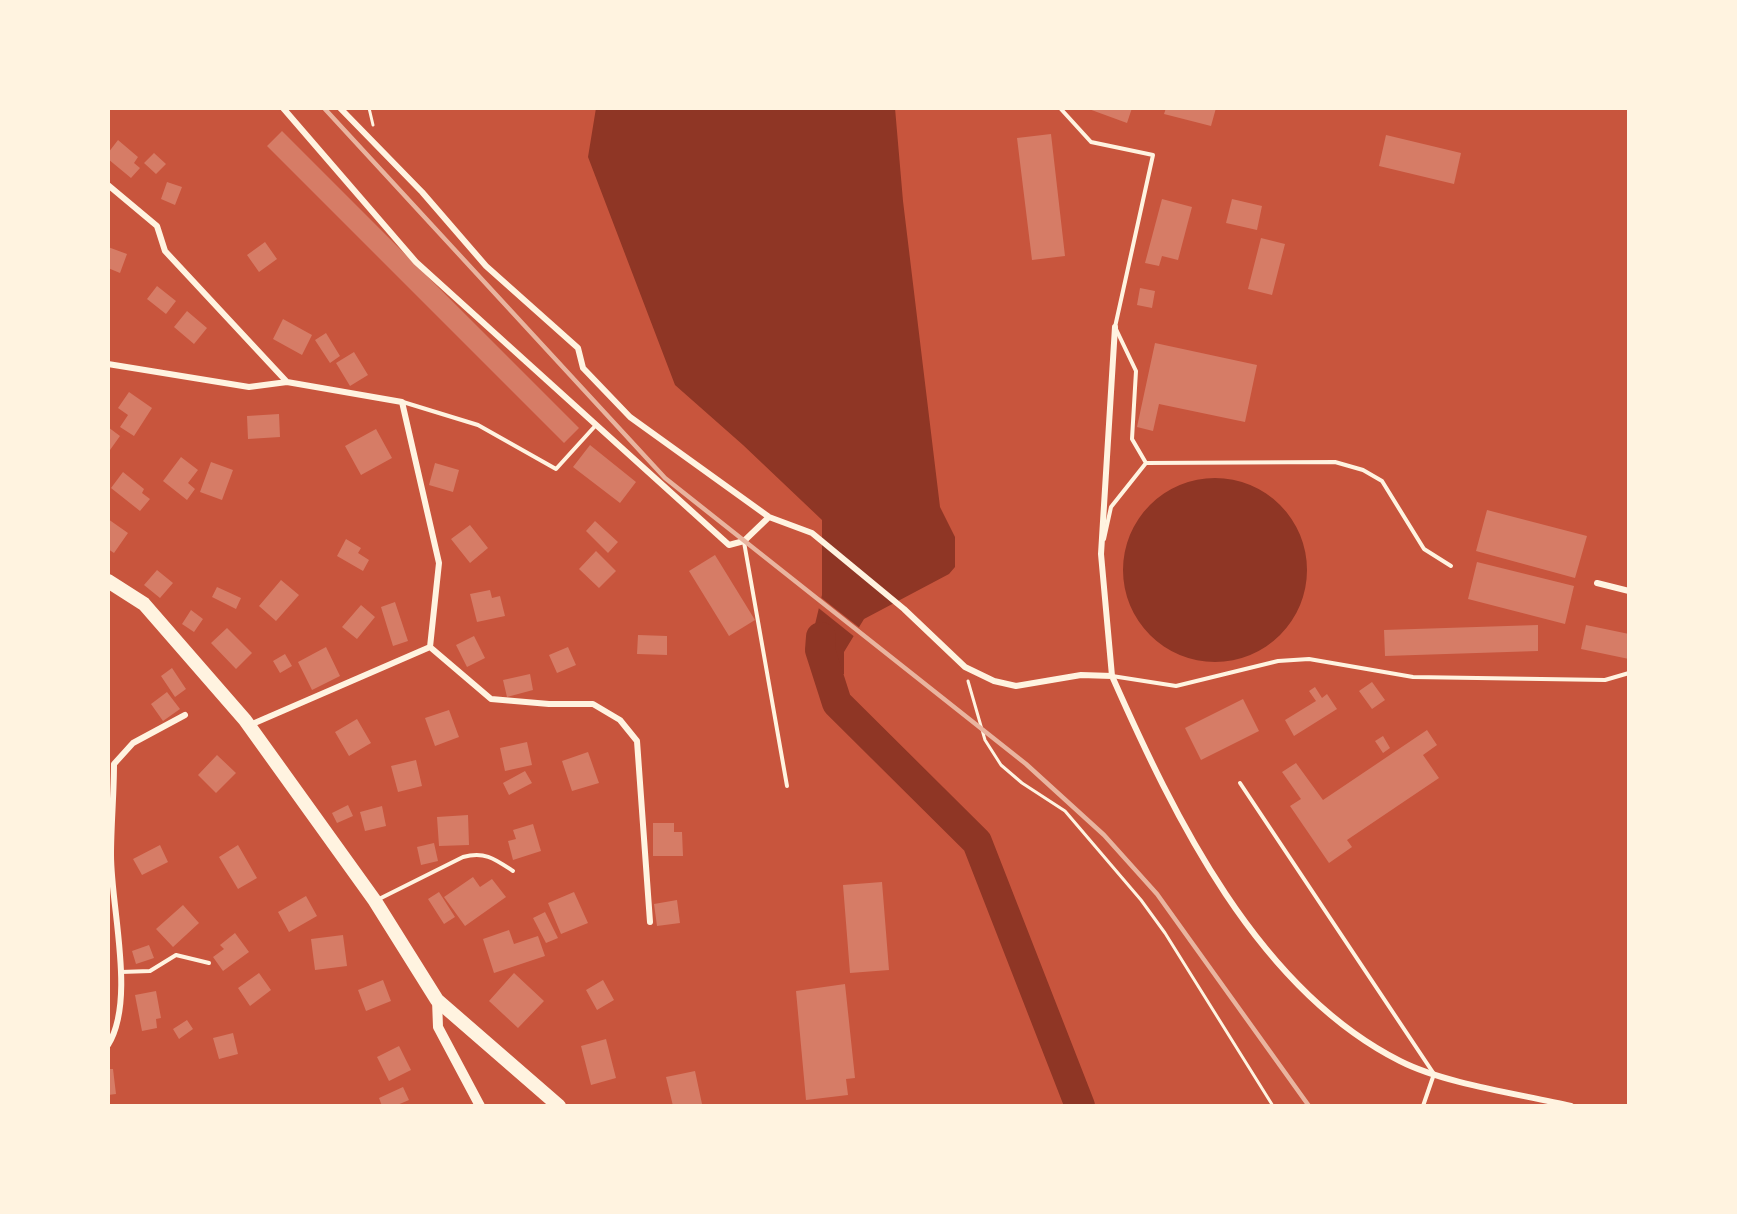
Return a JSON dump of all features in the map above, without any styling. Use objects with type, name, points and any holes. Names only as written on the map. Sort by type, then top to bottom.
[{"type":"highway","points":[[108,581],[144,604],[249,725],[375,901],[437,1000],[559,1106]]},
{"type":"street","points":[[283,108],[416,262],[729,545],[744,541],[769,517]]},
{"type":"street","points":[[340,108],[422,192],[486,266],[578,348],[583,368],[630,417],[769,517],[812,533],[904,609],[965,667],[994,681],[1016,686],[1081,675],[1112,676]]},
{"type":"street","points":[[108,184],[157,226],[165,251],[287,382]]},
{"type":"street","points":[[1115,327],[1101,554],[1112,676],[1152,766],[1193,838],[1231,900],[1277,961],[1321,1008],[1358,1038],[1402,1062],[1434,1074],[1571,1106]]},
{"type":"street","points":[[108,364],[249,387],[287,382],[402,402],[439,563],[430,647]]},
{"type":"street","points":[[1597,583],[1629,591]]},
{"type":"street","points":[[249,725],[430,647]]},
{"type":"street","points":[[430,647],[490,699],[549,704],[593,704],[620,720],[637,741],[650,922]]},
{"type":"street","points":[[108,1045],[114,1035],[122,996],[111,855],[114,764],[133,743],[184,715]]},
{"type":"street","points":[[437,1000],[438,1027],[480,1106]]},
{"type":"lane","points":[[1060,108],[1091,141],[1154,155],[1115,327],[1136,371],[1132,439],[1146,463]]},
{"type":"lane","points":[[402,402],[478,425],[556,469],[596,425]]},
{"type":"lane","points":[[1146,463],[1335,462],[1363,470],[1382,481],[1424,549],[1451,566]]},
{"type":"lane","points":[[1101,554],[1111,507],[1146,463]]},
{"type":"lane","points":[[744,541],[787,786]]},
{"type":"lane","points":[[1112,676],[1176,686],[1278,661],[1309,659],[1413,677],[1605,680],[1629,673]]},
{"type":"lane","points":[[1240,783],[1434,1074],[1423,1106]]},
{"type":"lane","points":[[375,901],[463,857],[475,854],[489,855],[513,871]]},
{"type":"lane","points":[[120,972],[150,971],[176,955],[209,963]]},
{"type":"path","points":[[965,667],[985,740],[1001,765],[1022,783],[1065,811],[1141,900],[1166,933],[1273,1106]]},
{"type":"shaded area","points":[[596,108],[895,108],[903,201],[940,507],[955,537],[955,567],[949,574],[864,619],[844,652],[844,674],[815,677],[812,637],[822,595],[822,520],[743,445],[675,385],[588,157]]},
{"type":"shaded area","points":[[1215,478],[1250,485],[1266,493],[1280,505],[1292,519],[1300,535],[1307,570],[1300,605],[1292,621],[1280,635],[1266,647],[1250,655],[1215,662],[1180,655],[1164,647],[1150,635],[1138,621],[1130,605],[1123,570],[1130,535],[1138,519],[1150,505],[1164,493],[1180,485]]},
{"type":"pier","points":[[819,596],[861,629],[856,638],[816,606]]},
{"type":"building","points":[[1086,108],[1132,108],[1127,123]]},
{"type":"building","points":[[1166,108],[1216,108],[1211,126],[1164,114]]},
{"type":"building","points":[[282,131],[579,428],[564,443],[267,146]]},
{"type":"building","points":[[1051,134],[1065,256],[1032,260],[1017,138]]},
{"type":"building","points":[[1386,135],[1461,153],[1454,184],[1379,166]]},
{"type":"building","points":[[118,140],[138,157],[134,163],[140,168],[131,178],[108,159],[108,153]]},
{"type":"building","points":[[154,153],[166,164],[156,174],[144,163]]},
{"type":"building","points":[[167,182],[182,187],[175,205],[161,199]]},
{"type":"building","points":[[1162,199],[1192,207],[1178,260],[1162,256],[1159,266],[1145,263]]},
{"type":"building","points":[[1232,199],[1262,206],[1257,230],[1226,223]]},
{"type":"building","points":[[1261,238],[1285,244],[1272,295],[1248,289]]},
{"type":"building","points":[[265,242],[277,259],[259,272],[247,255]]},
{"type":"building","points":[[108,247],[127,254],[120,273],[108,268]]},
{"type":"building","points":[[157,286],[176,301],[166,314],[147,299]]},
{"type":"building","points":[[1140,288],[1155,291],[1152,308],[1137,305]]},
{"type":"building","points":[[187,311],[207,328],[194,344],[174,327]]},
{"type":"building","points":[[283,319],[312,335],[302,355],[273,339]]},
{"type":"building","points":[[326,333],[340,356],[330,363],[315,340]]},
{"type":"building","points":[[1155,343],[1257,365],[1245,422],[1159,404],[1153,431],[1137,427]]},
{"type":"building","points":[[354,352],[368,375],[350,386],[336,363]]},
{"type":"building","points":[[129,392],[152,408],[134,436],[120,427],[128,415],[118,408]]},
{"type":"building","points":[[279,414],[280,437],[248,439],[247,416]]},
{"type":"building","points":[[108,427],[120,436],[110,450],[108,449]]},
{"type":"building","points":[[376,429],[392,458],[361,475],[345,446]]},
{"type":"building","points":[[590,445],[636,482],[620,503],[573,467]]},
{"type":"building","points":[[181,457],[198,470],[188,483],[195,489],[187,500],[163,481]]},
{"type":"building","points":[[211,462],[233,470],[222,500],[200,492]]},
{"type":"building","points":[[435,463],[459,470],[453,492],[429,485]]},
{"type":"building","points":[[123,472],[144,489],[142,493],[150,499],[140,511],[111,488]]},
{"type":"building","points":[[1487,510],[1587,536],[1575,578],[1476,551]]},
{"type":"building","points":[[108,519],[128,533],[114,553],[108,549]]},
{"type":"building","points":[[595,521],[618,542],[608,553],[586,531]]},
{"type":"building","points":[[470,525],[488,548],[470,563],[451,539]]},
{"type":"building","points":[[346,539],[361,548],[358,553],[369,560],[363,571],[337,556]]},
{"type":"building","points":[[596,551],[616,571],[599,588],[579,569]]},
{"type":"building","points":[[715,555],[755,620],[729,636],[689,571]]},
{"type":"building","points":[[1477,562],[1574,586],[1565,624],[1468,599]]},
{"type":"building","points":[[157,570],[173,583],[160,598],[144,585]]},
{"type":"building","points":[[281,580],[299,595],[276,621],[259,606]]},
{"type":"building","points":[[217,587],[241,598],[236,609],[212,597]]},
{"type":"building","points":[[490,590],[492,598],[500,596],[505,616],[477,622],[470,594]]},
{"type":"building","points":[[395,602],[408,641],[393,646],[381,607]]},
{"type":"building","points":[[361,605],[375,617],[357,639],[342,627]]},
{"type":"building","points":[[191,610],[203,619],[194,632],[182,624]]},
{"type":"building","points":[[1538,625],[1538,651],[1385,656],[1384,630]]},
{"type":"building","points":[[1586,625],[1629,634],[1629,659],[1581,649]]},
{"type":"building","points":[[227,628],[252,653],[236,669],[211,643]]},
{"type":"building","points":[[638,635],[667,636],[667,655],[637,654]]},
{"type":"building","points":[[474,636],[485,658],[467,667],[456,645]]},
{"type":"building","points":[[326,647],[340,676],[312,690],[298,662]]},
{"type":"building","points":[[568,647],[576,665],[557,673],[549,655]]},
{"type":"building","points":[[285,654],[292,666],[280,673],[273,661]]},
{"type":"building","points":[[172,668],[186,689],[175,697],[161,676]]},
{"type":"building","points":[[530,674],[533,690],[507,697],[503,680]]},
{"type":"building","points":[[1372,682],[1385,700],[1372,709],[1359,691]]},
{"type":"building","points":[[1315,687],[1322,698],[1327,694],[1337,709],[1294,736],[1285,720],[1316,701],[1309,691]]},
{"type":"building","points":[[167,692],[180,709],[163,721],[151,704]]},
{"type":"building","points":[[1243,699],[1259,731],[1201,760],[1185,728]]},
{"type":"building","points":[[449,710],[459,737],[435,746],[425,718]]},
{"type":"building","points":[[357,719],[371,743],[349,756],[335,732]]},
{"type":"building","points":[[1427,730],[1437,745],[1423,755],[1439,778],[1347,840],[1352,847],[1329,863],[1290,806],[1301,799],[1282,772],[1296,763],[1323,800]]},
{"type":"building","points":[[1383,736],[1390,748],[1383,753],[1375,741]]},
{"type":"building","points":[[527,742],[532,765],[505,771],[500,748]]},
{"type":"building","points":[[588,752],[599,783],[572,791],[562,761]]},
{"type":"building","points":[[217,755],[236,773],[216,793],[198,775]]},
{"type":"building","points":[[416,760],[422,786],[398,792],[391,766]]},
{"type":"building","points":[[525,771],[532,783],[509,795],[503,783]]},
{"type":"building","points":[[348,805],[353,816],[337,823],[332,813]]},
{"type":"building","points":[[382,806],[386,826],[365,831],[360,812]]},
{"type":"building","points":[[468,815],[469,845],[439,846],[437,817]]},
{"type":"building","points":[[653,823],[674,823],[674,832],[682,832],[683,856],[653,856]]},
{"type":"building","points":[[533,824],[541,851],[513,860],[508,841],[516,839],[513,830]]},
{"type":"building","points":[[434,843],[438,861],[421,865],[417,847]]},
{"type":"building","points":[[160,845],[168,862],[142,875],[133,859]]},
{"type":"building","points":[[238,845],[257,878],[238,889],[219,857]]},
{"type":"building","points":[[473,877],[480,887],[492,879],[506,897],[465,926],[444,897]]},
{"type":"building","points":[[882,882],[889,970],[850,973],[843,885]]},
{"type":"building","points":[[439,892],[455,917],[444,924],[428,899]]},
{"type":"building","points":[[574,892],[588,923],[561,934],[548,903]]},
{"type":"building","points":[[306,896],[317,916],[289,932],[278,912]]},
{"type":"building","points":[[677,900],[680,923],[657,926],[654,904]]},
{"type":"building","points":[[183,905],[199,923],[173,947],[156,929]]},
{"type":"building","points":[[545,912],[558,938],[546,943],[533,918]]},
{"type":"building","points":[[509,930],[514,944],[538,936],[545,956],[494,973],[483,939]]},
{"type":"building","points":[[235,933],[249,952],[223,971],[213,957],[224,949],[220,945]]},
{"type":"building","points":[[343,935],[347,966],[315,970],[311,939]]},
{"type":"building","points":[[149,945],[154,958],[136,964],[132,951]]},
{"type":"building","points":[[259,973],[271,990],[250,1006],[238,988]]},
{"type":"building","points":[[514,973],[544,1001],[518,1028],[489,1001]]},
{"type":"building","points":[[383,980],[391,1001],[366,1011],[358,990]]},
{"type":"building","points":[[603,980],[614,1000],[597,1010],[586,990]]},
{"type":"building","points":[[845,984],[855,1078],[846,1079],[848,1095],[806,1100],[796,991]]},
{"type":"building","points":[[156,991],[161,1018],[156,1019],[157,1028],[142,1031],[135,995]]},
{"type":"building","points":[[187,1020],[193,1029],[179,1039],[173,1029]]},
{"type":"building","points":[[233,1033],[238,1054],[219,1059],[213,1038]]},
{"type":"building","points":[[606,1039],[616,1078],[591,1085],[581,1046]]},
{"type":"building","points":[[399,1046],[411,1070],[389,1081],[377,1057]]},
{"type":"building","points":[[108,1069],[113,1069],[116,1094],[108,1095]]},
{"type":"building","points":[[695,1071],[702,1104],[673,1106],[666,1077]]},
{"type":"building","points":[[403,1087],[409,1100],[395,1106],[382,1106],[379,1098]]},
{"type":"waterway","points":[[821,637],[820,650],[837,703],[977,842],[1080,1106]]},
{"type":"railway","points":[[324,108],[665,478],[1026,764],[1104,835],[1157,894],[1309,1106]]}]
